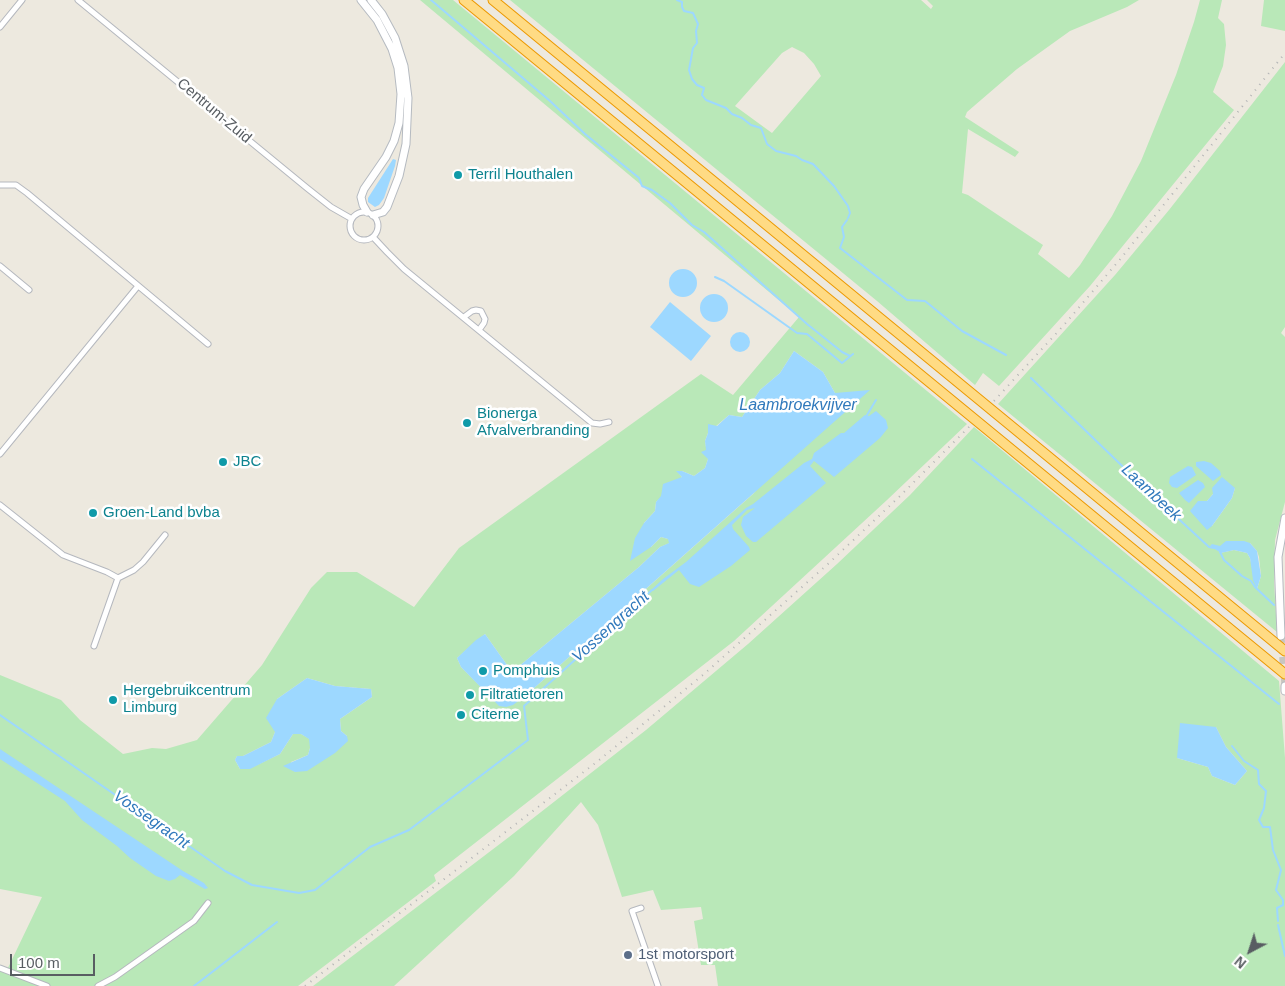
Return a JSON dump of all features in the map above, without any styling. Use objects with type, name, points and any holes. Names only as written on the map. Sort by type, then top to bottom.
[{"type":"highway","points":[[464,0],[1285,674]]},
{"type":"highway","points":[[493,0],[1285,651]]},
{"type":"street","points":[[0,26],[22,0]]},
{"type":"street","name":"Centrum-Zuid","points":[[78,0],[307,188],[331,207],[352,219]]},
{"type":"street","points":[[361,0],[377,20],[392,49],[398,68],[401,94],[399,123],[394,140],[386,157],[364,189],[361,197],[361,202],[370,213],[376,219],[378,226],[373,237],[363,240],[355,237],[350,227],[352,219],[357,213],[370,213],[383,212],[387,207],[399,176],[406,144],[408,98],[404,66],[395,38],[382,14],[371,0]]},
{"type":"street","points":[[0,185],[16,185],[208,344]]},
{"type":"street","points":[[373,237],[404,269],[592,423],[609,422]]},
{"type":"street","points":[[0,266],[29,290]]},
{"type":"street","points":[[0,454],[138,286]]},
{"type":"street","points":[[464,317],[472,311],[481,312],[485,319],[479,330]]},
{"type":"street","points":[[0,505],[63,555],[118,578]]},
{"type":"street","points":[[1281,636],[1278,557],[1285,518]]},
{"type":"street","points":[[94,646],[118,578],[134,570],[143,562],[165,535]]},
{"type":"street","points":[[98,986],[115,977],[194,921],[208,902]]},
{"type":"street","points":[[641,908],[632,911],[658,986]]},
{"type":"street","points":[[0,968],[47,986]]},
{"type":"green space","points":[[420,0],[453,0],[967,424],[734,641],[434,875],[436,881],[298,986],[0,986],[0,970],[6,972],[42,897],[0,889],[0,675],[61,700],[80,720],[123,754],[152,748],[166,749],[197,740],[262,665],[311,588],[327,572],[357,572],[414,607],[459,548],[701,374],[733,395],[799,317]],"holes":[[[794,351],[823,372],[835,393],[753,494],[524,697],[487,693],[461,667],[457,658],[485,634],[512,672],[639,567],[660,547],[670,543],[668,539],[661,537],[651,547],[644,523],[655,511],[656,502],[682,477],[677,471],[694,476],[705,468],[708,459],[705,441],[708,433],[729,415],[742,417],[760,390],[780,373]],[[307,678],[335,686],[371,689],[372,697],[340,719],[341,731],[347,736],[295,772],[291,762],[308,755],[310,748],[310,739],[301,734],[293,734],[280,754],[259,764],[240,769],[235,760],[237,756],[243,756],[271,742],[275,732],[277,699]]]},
{"type":"green space","points":[[510,0],[921,0],[931,9],[933,6],[927,0],[1139,0],[1070,31],[1017,69],[967,112],[965,117],[1019,152],[1015,157],[968,129],[962,193],[968,195],[1043,245],[1038,254],[1069,278],[1080,265],[1112,216],[1141,161],[1176,75],[1200,0],[1222,0],[1218,18],[1224,24],[1226,45],[1223,66],[1213,92],[1234,110],[1090,286],[999,386],[983,373],[975,385],[877,301]],"holes":[[[792,47],[804,53],[814,64],[821,76],[772,133],[735,106],[782,53]]]},
{"type":"green space","points":[[1264,0],[1285,0],[1285,31],[1261,26]]},
{"type":"green space","points":[[1285,62],[1285,327],[1281,333],[1285,337],[1285,502],[1275,540],[1274,582],[1277,632],[998,404],[1115,275],[1169,210]],"holes":[[[1235,488],[1232,498],[1212,526],[1207,501],[1213,494]],[[1250,543],[1257,551],[1259,557],[1261,576],[1257,589],[1250,558],[1247,553],[1234,550],[1220,553],[1215,545],[1217,547]]]},
{"type":"green space","points":[[974,427],[1279,681],[1285,758],[1285,986],[718,986],[715,965],[701,965],[694,921],[703,919],[701,907],[661,910],[653,890],[622,897],[598,825],[581,802],[514,876],[394,986],[313,986],[646,730],[748,644],[910,495]],"holes":[[[1216,727],[1226,747],[1247,771],[1235,785],[1212,776],[1208,767],[1177,758]]]},
{"type":"water","points":[[393,159],[396,160],[395,166],[384,198],[375,207],[368,202],[368,198]]},
{"type":"water","points":[[683,269],[693,273],[697,283],[693,293],[683,297],[673,293],[669,283],[673,273]]},
{"type":"water","points":[[714,294],[724,298],[728,308],[724,318],[714,322],[704,318],[700,308],[704,298]]},
{"type":"water","points":[[670,302],[711,336],[691,361],[650,327]]},
{"type":"water","points":[[740,332],[747,335],[750,342],[747,349],[740,352],[733,349],[730,342],[733,335]]},
{"type":"water","name":"Laambroekvijver","points":[[794,351],[823,372],[835,393],[870,390],[524,697],[513,705],[499,706],[461,667],[457,658],[485,634],[512,672],[639,567],[660,547],[669,543],[668,539],[661,537],[651,547],[630,561],[635,538],[644,523],[655,511],[656,502],[661,496],[663,484],[682,477],[676,471],[682,471],[694,476],[705,468],[708,459],[701,452],[706,450],[705,441],[708,433],[708,424],[717,426],[729,415],[742,417],[760,390],[780,373]]},
{"type":"water","points":[[876,411],[886,420],[888,428],[880,438],[834,477],[814,461],[810,466],[826,483],[756,542],[753,542],[746,536],[741,525],[743,517],[755,508],[747,510],[732,525],[733,529],[750,550],[731,566],[699,587],[690,584],[679,570],[653,591],[651,590],[686,562],[746,508],[804,463],[812,459],[814,453],[841,433],[844,433],[865,415],[869,416]]},
{"type":"water","points":[[1204,461],[1211,463],[1220,471],[1221,475],[1213,481],[1196,466],[1196,462]]},
{"type":"water","points":[[1188,466],[1192,467],[1196,475],[1177,488],[1172,487],[1169,483],[1170,477]]},
{"type":"water","points":[[1222,477],[1235,488],[1232,498],[1207,530],[1190,511],[1198,501],[1207,501],[1213,494],[1212,488]]},
{"type":"water","points":[[1198,480],[1205,487],[1189,503],[1179,493]]},
{"type":"water","points":[[1226,541],[1244,541],[1250,543],[1257,551],[1261,576],[1257,589],[1253,580],[1250,558],[1247,553],[1234,550],[1221,553],[1210,546],[1212,544],[1220,546]]},
{"type":"water","points":[[307,678],[335,686],[371,689],[372,697],[340,719],[341,731],[347,736],[348,741],[335,753],[307,771],[295,772],[283,766],[308,755],[310,748],[309,739],[301,734],[293,734],[280,754],[250,769],[240,769],[235,760],[237,756],[243,756],[271,742],[275,732],[266,718],[277,699]]},
{"type":"water","points":[[1180,723],[1216,727],[1226,747],[1247,771],[1235,785],[1212,776],[1208,767],[1177,758]]},
{"type":"water","points":[[0,749],[204,883],[208,888],[205,889],[180,875],[169,881],[156,876],[82,820],[65,801],[0,759]]},
{"type":"waterway","points":[[431,0],[550,101],[585,134],[639,178],[642,186],[652,190],[670,203],[692,225],[704,232],[807,324],[842,352],[850,356]]},
{"type":"waterway","name":"Laambeek","points":[[677,0],[682,2],[684,11],[693,13],[698,24],[696,31],[697,43],[693,48],[689,70],[692,79],[697,85],[704,88],[702,95],[706,100],[726,108],[732,114],[742,118],[751,125],[761,128],[767,144],[776,151],[796,156],[813,164],[834,186],[848,206],[850,213],[848,218]]},
{"type":"waterway","name":"Laambeek","points":[[847,220],[842,227],[844,237],[840,248],[907,300],[925,301],[962,331],[1006,355]]},
{"type":"waterway","points":[[715,277],[724,281],[797,333],[807,334],[842,363],[853,354]]},
{"type":"waterway","name":"Laambeek","points":[[1031,378],[1144,487],[1209,547],[1214,548]]},
{"type":"waterway","name":"Vossengracht","points":[[867,415],[876,400]]},
{"type":"waterway","points":[[972,459],[1279,704]]},
{"type":"waterway","name":"Laambeek","points":[[1220,552],[1224,560],[1242,576],[1251,581],[1274,605]]},
{"type":"waterway","name":"Vossengracht","points":[[0,715],[225,871],[252,885],[299,893],[315,890],[370,847],[409,830],[528,740],[524,706],[652,590]]},
{"type":"waterway","points":[[1232,746],[1244,761],[1258,770],[1259,784],[1266,791],[1264,808],[1259,820],[1263,827],[1270,827],[1273,850],[1281,870],[1276,890],[1283,900],[1283,905],[1277,908],[1278,921]]},
{"type":"waterway","name":"Vossengracht","points":[[194,986],[277,922]]},
{"type":"waterway","points":[[1278,925],[1285,956]]},
{"type":"tunnel","points":[[1281,636],[1285,686]]},
{"type":"railway","points":[[994,401],[1064,325],[1122,257],[1285,53]]},
{"type":"railway","points":[[305,986],[598,761],[704,674],[829,563],[970,426]]},
{"type":"place","name":"Terril Houthalen","points":[[458,175]]},
{"type":"place","name":"Bionerga Afvalverbranding","points":[[467,423]]},
{"type":"place","name":"JBC","points":[[223,462]]},
{"type":"place","name":"Groen-Land bvba","points":[[93,513]]},
{"type":"place","name":"Pomphuis","points":[[483,671]]},
{"type":"place","name":"Filtratietoren","points":[[470,695]]},
{"type":"place","name":"Hergebruikcentrum Limburg","points":[[113,700]]},
{"type":"place","name":"Citerne","points":[[461,715]]},
{"type":"place","name":"1st motorsport","points":[[628,955]]},
{"type":"water label","name":"Vossegracht","points":[[151,820]]}]
